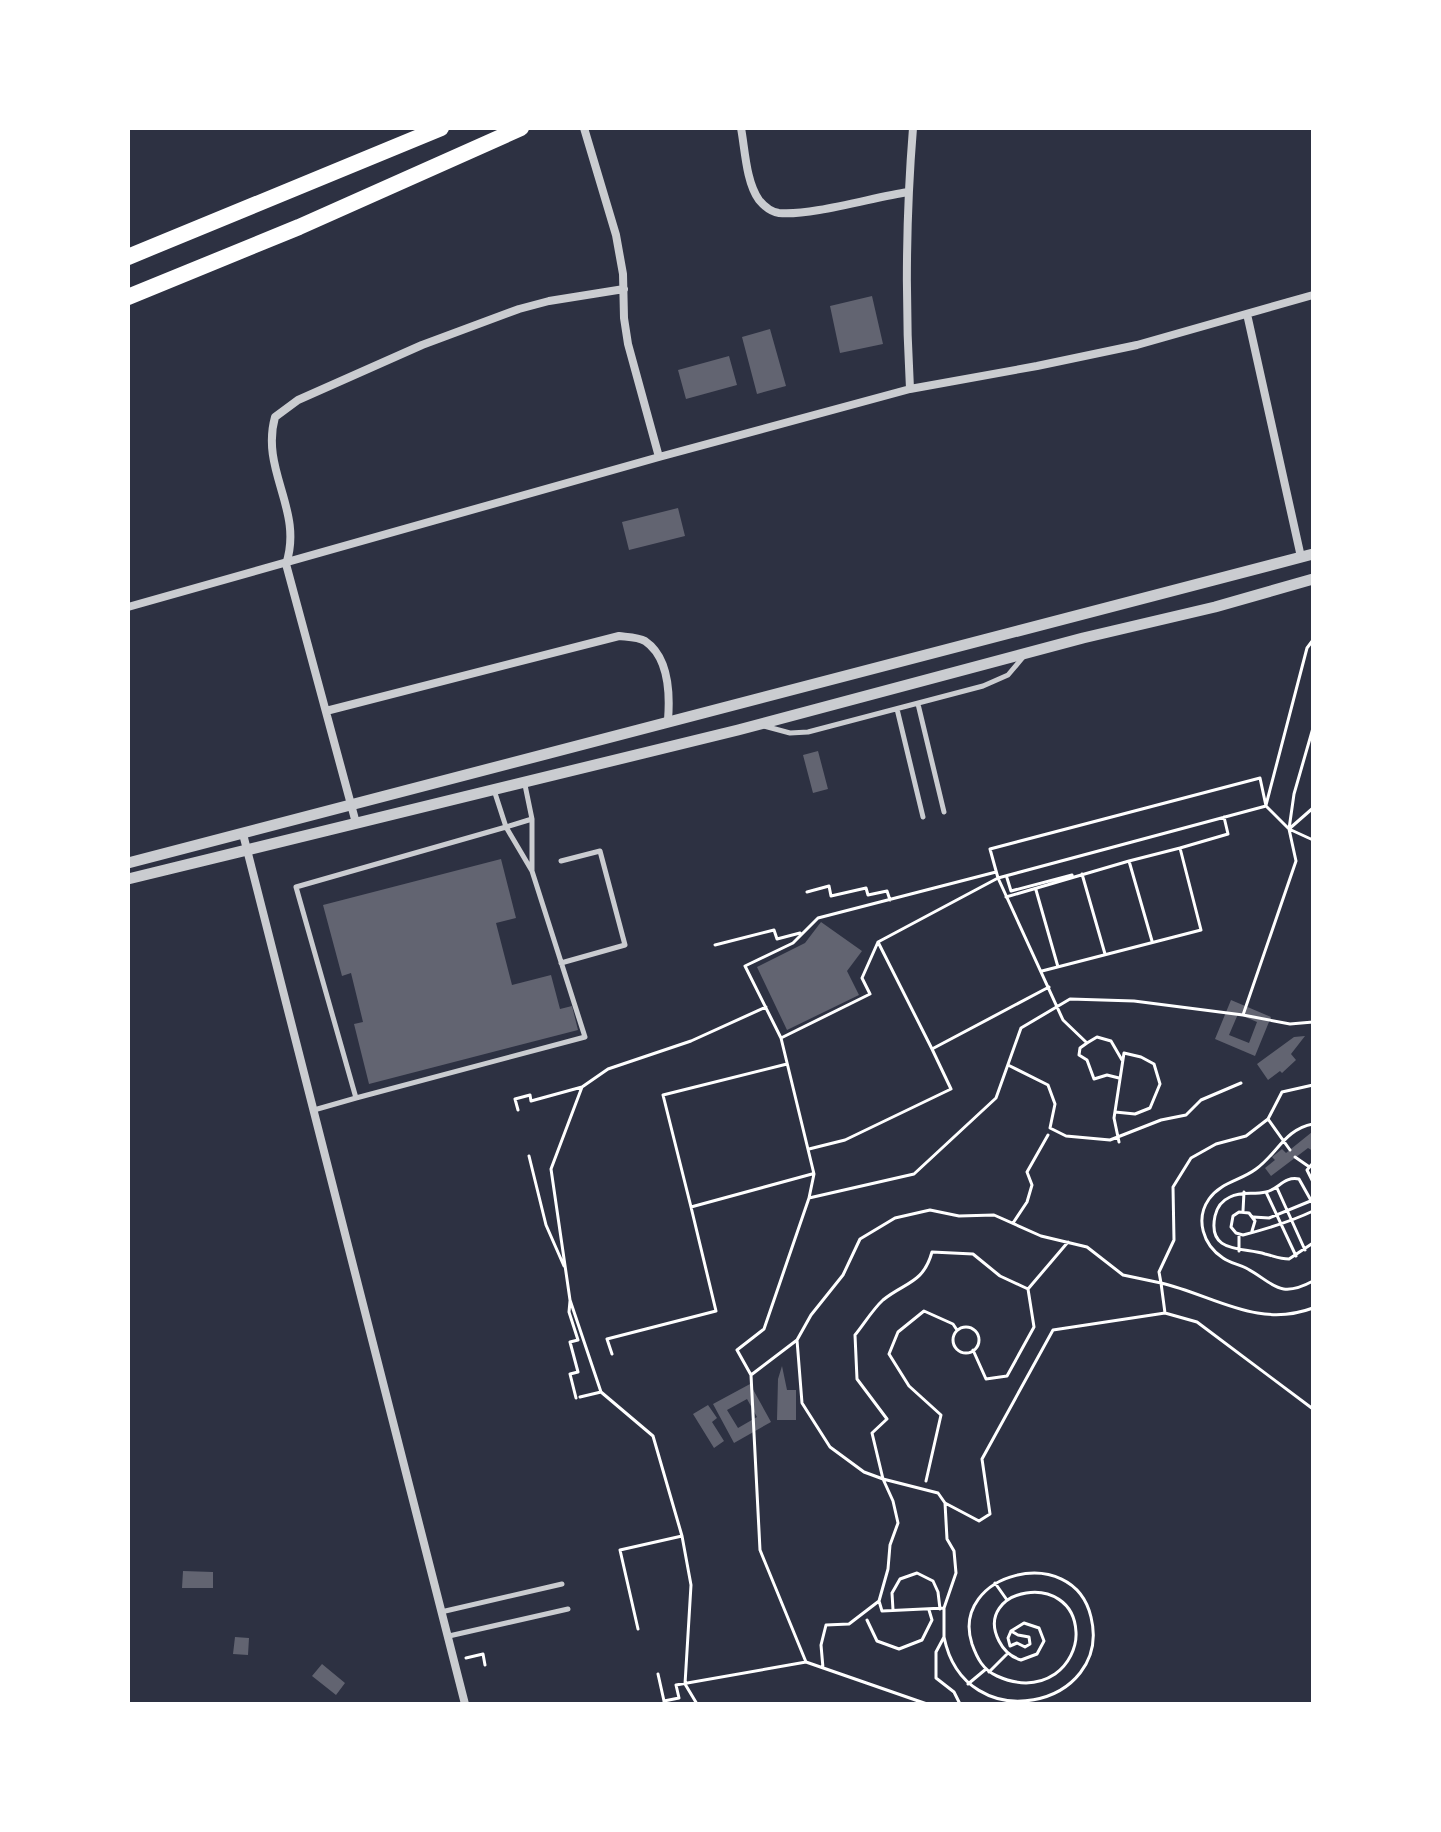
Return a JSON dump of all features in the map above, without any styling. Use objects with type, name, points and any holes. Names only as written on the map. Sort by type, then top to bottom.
[{"type":"highway","points":[[128,257],[441,128]]},
{"type":"highway","points":[[128,297],[299,227],[521,128]]},
{"type":"street","points":[[584,128],[616,235],[628,344],[659,457]]},
{"type":"street","points":[[741,128],[751,182],[757,198],[769,210],[779,213],[802,211],[908,192]]},
{"type":"street","points":[[910,389],[908,192],[913,128]]},
{"type":"street","points":[[356,823],[286,564],[292,529],[270,444],[275,417],[283,408],[422,345],[519,309],[624,289]]},
{"type":"street","points":[[128,607],[910,389],[1137,345],[1313,295]]},
{"type":"street","points":[[128,863],[1307,556],[1247,314]]},
{"type":"street","points":[[128,879],[760,725],[1313,579]]},
{"type":"street","points":[[326,711],[619,636],[644,641],[659,658],[671,689],[668,720]]},
{"type":"street","points":[[243,834],[465,1704]]},
{"type":"lane","points":[[760,725],[790,733],[808,732],[918,704],[995,682],[1008,675],[1026,653]]},
{"type":"lane","points":[[918,704],[944,812]]},
{"type":"lane","points":[[897,709],[923,817]]},
{"type":"lane","points":[[524,781],[532,819],[532,871]]},
{"type":"lane","points":[[314,1110],[585,1037],[532,871],[506,827],[493,789]]},
{"type":"lane","points":[[356,1098],[296,887],[532,819]]},
{"type":"lane","points":[[561,861],[600,851],[625,945],[561,963]]},
{"type":"lane","points":[[441,1612],[562,1584]]},
{"type":"lane","points":[[448,1637],[568,1609]]},
{"type":"path","points":[[1266,806],[1307,648],[1313,640]]},
{"type":"path","points":[[1243,1015],[1296,861],[1289,829],[1294,794],[1313,728]]},
{"type":"path","points":[[1087,1043],[1063,1020],[1006,897],[990,849],[1260,778],[1266,806],[1289,829],[1313,840]]},
{"type":"path","points":[[781,1038],[870,994],[862,978],[878,942],[998,878],[1266,806]]},
{"type":"path","points":[[1289,829],[1313,808]]},
{"type":"path","points":[[1007,876],[1011,891],[1180,848],[1228,834],[1224,817]]},
{"type":"path","points":[[1041,971],[1201,930],[1180,848]]},
{"type":"path","points":[[1006,897],[1129,861]]},
{"type":"path","points":[[1129,861],[1153,942]]},
{"type":"path","points":[[806,1662],[760,1550],[751,1375],[737,1350],[764,1329],[809,1198],[814,1174],[781,1038],[745,966],[793,943],[818,918],[996,872]]},
{"type":"path","points":[[1082,874],[1105,954]]},
{"type":"path","points":[[807,892],[829,886],[831,896],[866,888],[868,895],[887,891],[890,900]]},
{"type":"path","points":[[1036,888],[1058,967]]},
{"type":"path","points":[[715,945],[774,930],[777,939],[803,932]]},
{"type":"path","points":[[809,1149],[845,1140],[951,1089],[878,942]]},
{"type":"path","points":[[932,1049],[1049,987]]},
{"type":"path","points":[[809,1198],[914,1174],[996,1098],[1021,1028],[1070,999],[1134,1001],[1290,1024],[1313,1022]]},
{"type":"path","points":[[518,1110],[515,1099],[530,1095],[531,1101],[582,1087],[608,1069],[691,1041],[766,1007]]},
{"type":"path","points":[[1119,1078],[1107,1075],[1094,1079],[1087,1060],[1079,1055],[1080,1048],[1097,1037],[1111,1041],[1123,1060]]},
{"type":"path","points":[[1115,1112],[1135,1114],[1150,1108],[1160,1084],[1154,1064],[1124,1053],[1115,1112],[1119,1140]]},
{"type":"path","points":[[612,1354],[607,1339],[716,1311],[663,1095],[787,1064]]},
{"type":"path","points":[[1008,1065],[1048,1085],[1055,1104],[1050,1128],[1066,1136],[1110,1140],[1119,1140],[1161,1120],[1186,1115],[1201,1100],[1241,1083]]},
{"type":"path","points":[[1165,1313],[1159,1272],[1174,1240],[1173,1187],[1191,1158],[1216,1144],[1246,1136],[1268,1119],[1282,1092],[1313,1085]]},
{"type":"path","points":[[582,1087],[551,1169],[570,1300],[601,1392],[653,1436],[682,1536],[691,1585],[685,1684],[697,1704]]},
{"type":"path","points":[[1268,1119],[1290,1150]]},
{"type":"path","points":[[1313,1124],[1299,1128],[1281,1141],[1256,1169],[1214,1193],[1204,1210],[1202,1229],[1208,1245],[1215,1252],[1273,1286],[1294,1289],[1313,1281]]},
{"type":"path","points":[[1013,1223],[1027,1202],[1032,1185],[1027,1172],[1048,1135]]},
{"type":"path","points":[[529,1156],[546,1225],[566,1271]]},
{"type":"path","points":[[1295,1157],[1308,1167],[1313,1182]]},
{"type":"path","points":[[1308,1167],[1313,1163]]},
{"type":"path","points":[[691,1207],[814,1174]]},
{"type":"path","points":[[1239,1251],[1239,1234],[1231,1227],[1231,1219],[1236,1213],[1243,1211],[1264,1219],[1312,1201],[1299,1179],[1290,1178],[1277,1188],[1266,1192],[1244,1192],[1220,1204],[1214,1222],[1216,1234],[1224,1245],[1239,1251],[1264,1253],[1282,1259],[1296,1256],[1313,1243]]},
{"type":"path","points":[[1277,1188],[1305,1250]]},
{"type":"path","points":[[1243,1211],[1244,1192]]},
{"type":"path","points":[[1266,1192],[1296,1256]]},
{"type":"path","points":[[751,1375],[797,1340],[811,1315],[843,1275],[860,1239],[895,1218],[930,1210],[959,1216],[994,1215],[1041,1236],[1087,1247],[1123,1275],[1180,1288],[1234,1310],[1293,1316],[1313,1308]]},
{"type":"path","points":[[1239,1234],[1281,1225],[1313,1211]]},
{"type":"path","points":[[1252,1231],[1255,1224],[1253,1217]]},
{"type":"path","points":[[973,1350],[986,1379],[1007,1376],[1034,1327],[1028,1289],[1068,1242]]},
{"type":"path","points":[[942,1608],[882,1611],[879,1601],[888,1569],[890,1545],[898,1523],[872,1433],[887,1419],[857,1379],[855,1335],[884,1300],[920,1275],[928,1266],[932,1252],[973,1254],[1000,1276],[1028,1289]]},
{"type":"path","points":[[570,1300],[569,1312],[578,1340],[570,1342],[578,1372],[570,1374],[578,1397],[601,1392]]},
{"type":"path","points":[[926,1481],[941,1415],[909,1386],[889,1354],[898,1332],[924,1311],[953,1324],[957,1330]]},
{"type":"path","points":[[797,1340],[802,1403],[830,1447],[864,1472],[938,1493],[945,1503],[979,1521],[990,1514],[982,1459],[1053,1330],[1165,1313],[1197,1322],[1313,1409]]},
{"type":"path","points":[[969,1327],[976,1332],[979,1339],[973,1350],[960,1352],[954,1346],[953,1337],[957,1330],[969,1327]]},
{"type":"path","points":[[942,1608],[956,1573],[954,1551],[947,1539],[945,1503]]},
{"type":"path","points":[[638,1629],[620,1550],[682,1536]]},
{"type":"path","points":[[893,1610],[892,1593],[900,1579],[917,1573],[933,1581],[942,1608],[944,1637],[951,1659],[968,1684],[990,1697],[1004,1700],[1031,1701],[1069,1685],[1079,1675],[1090,1651],[1093,1626],[1090,1613],[1070,1584],[1060,1577],[1037,1573],[1006,1577],[980,1598],[969,1624],[975,1652],[987,1670],[1014,1681],[1039,1682],[1061,1670],[1075,1646],[1075,1622],[1063,1602],[1054,1596],[1034,1591],[1007,1600],[995,1617],[994,1629],[1008,1653],[1015,1658],[1027,1660],[1041,1650],[1044,1641],[1042,1632],[1033,1624],[1024,1623],[1011,1631],[1008,1638],[1010,1646],[1017,1643],[1025,1647],[1030,1644],[1027,1636],[1011,1631]]},
{"type":"path","points":[[995,1583],[1007,1600]]},
{"type":"path","points":[[823,1669],[821,1645],[826,1625],[849,1624],[879,1601]]},
{"type":"path","points":[[867,1620],[877,1641],[899,1649],[922,1640],[932,1620],[929,1609]]},
{"type":"path","points":[[944,1637],[936,1652],[936,1678],[954,1692],[960,1704]]},
{"type":"path","points":[[968,1684],[1008,1653]]},
{"type":"path","points":[[474,1656],[483,1654],[485,1665]]},
{"type":"path","points":[[658,1674],[664,1702],[679,1698],[676,1685],[806,1662],[927,1704]]},
{"type":"building","points":[[872,296],[883,344],[840,353],[830,306]]},
{"type":"building","points":[[770,329],[786,386],[757,394],[742,337]]},
{"type":"building","points":[[729,356],[737,385],[686,399],[678,370]]},
{"type":"building","points":[[678,508],[685,536],[629,550],[622,522]]},
{"type":"building","points":[[818,751],[828,789],[813,793],[803,755]]},
{"type":"building","points":[[501,859],[516,918],[496,923],[512,985],[551,975],[560,1009],[572,1006],[578,1030],[369,1084],[354,1024],[363,1022],[351,973],[342,976],[323,905]]},
{"type":"building","points":[[821,922],[862,951],[847,971],[859,995],[787,1030],[757,967],[805,943]]},
{"type":"building","points":[[1231,1000],[1271,1017],[1255,1056],[1215,1039]],"holes":[[[1238,1014],[1257,1022],[1249,1043],[1229,1035]]]},
{"type":"building","points":[[1305,1036],[1291,1054],[1296,1060],[1282,1073],[1280,1071],[1268,1080],[1257,1064],[1294,1037]]},
{"type":"building","points":[[1312,1132],[1313,1151],[1308,1148],[1271,1176],[1265,1168],[1275,1160],[1272,1157],[1282,1149],[1286,1153]]},
{"type":"building","points":[[782,1366],[787,1390],[796,1390],[796,1420],[777,1420],[778,1379]]},
{"type":"building","points":[[750,1384],[771,1422],[734,1443],[713,1404]],"holes":[[[747,1399],[757,1417],[738,1428],[727,1410]]]},
{"type":"building","points":[[708,1405],[717,1418],[712,1422],[724,1441],[714,1448],[693,1414]]},
{"type":"building","points":[[183,1571],[213,1572],[213,1588],[182,1588]]},
{"type":"building","points":[[235,1637],[249,1638],[248,1655],[233,1654]]},
{"type":"building","points":[[322,1664],[345,1683],[336,1695],[312,1676]]}]
